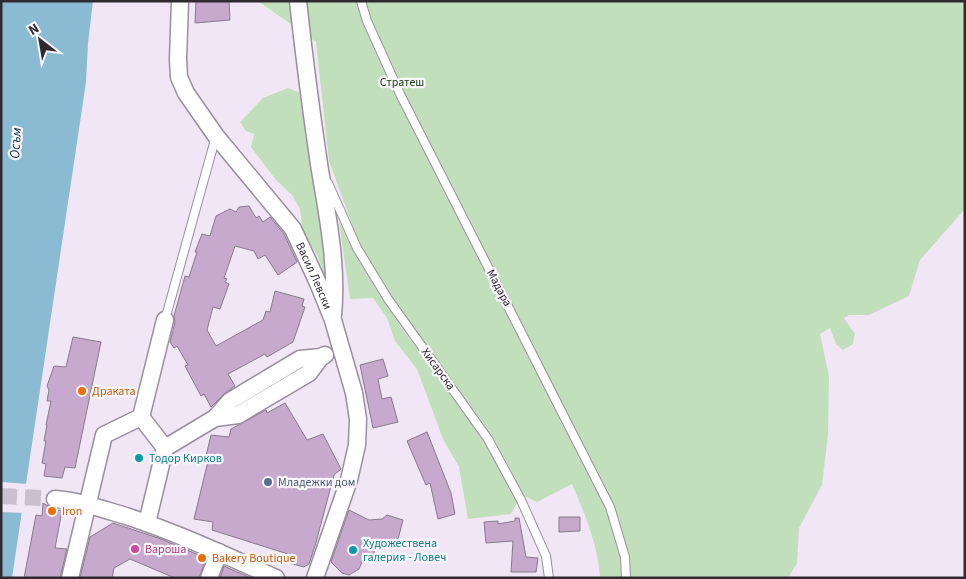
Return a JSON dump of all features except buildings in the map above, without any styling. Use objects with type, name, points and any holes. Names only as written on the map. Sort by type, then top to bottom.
[{"type":"street","name":"Васил Левски","points":[[180,1],[179,77],[186,93],[216,136],[293,229],[333,320],[354,393],[358,419],[357,445],[349,480],[314,578]]},
{"type":"street","points":[[298,1],[319,163],[332,245],[335,293],[333,320]]},
{"type":"street","points":[[141,417],[165,320]]},
{"type":"street","points":[[147,523],[165,448],[215,418],[230,401],[300,359],[321,357],[341,345]]},
{"type":"street","points":[[141,417],[165,448]]},
{"type":"street","points":[[70,578],[104,435],[141,417]]},
{"type":"street","points":[[55,500],[87,504],[147,523],[184,537],[276,578]]},
{"type":"street","points":[[209,578],[219,552]]},
{"type":"lane","name":"Мадара","points":[[361,1],[367,21],[400,94],[610,507],[625,557],[626,578]]},
{"type":"lane","points":[[165,320],[216,136]]},
{"type":"lane","name":"Хисарска","points":[[319,163],[357,248],[388,299],[488,439],[521,500],[546,556],[549,578]]},
{"type":"green space","name":"Стратеш","points":[[258,1],[965,1],[965,209],[920,260],[909,296],[869,315],[849,315],[844,318],[855,334],[853,344],[843,350],[836,344],[830,328],[820,334],[829,376],[828,434],[822,485],[799,528],[797,563],[788,578],[600,578],[594,542],[572,484],[537,502],[524,496],[492,435],[391,297],[360,246],[329,161],[316,42]]},
{"type":"green space","points":[[288,88],[301,93],[326,281],[318,257],[303,231],[300,209],[292,195],[276,180],[251,147],[254,134],[246,131],[240,122],[263,98]]},
{"type":"green space","points":[[339,221],[353,250],[387,306],[496,461],[518,501],[511,514],[468,519],[459,467],[443,439],[417,369],[395,341],[387,318],[373,298],[350,299]]},
{"type":"water","name":"Осъм","points":[[1,1],[93,1],[86,82],[12,578],[1,578]]},
{"type":"pier","points":[[1,482],[28,484],[24,513],[1,512]]},
{"type":"tunnel","points":[[1,496],[42,498]]},
{"type":"place","name":"Драката","points":[[82,391]]},
{"type":"place","name":"Тодор Кирков","points":[[139,458]]},
{"type":"place","name":"Младежки дом","points":[[268,482]]},
{"type":"place","name":"Iron","points":[[52,511]]},
{"type":"place","name":"Вароша","points":[[135,549]]},
{"type":"place","name":"Художествена галерия - Ловеч","points":[[353,550]]},
{"type":"place","name":"Bakery Boutique","points":[[202,558]]}]
